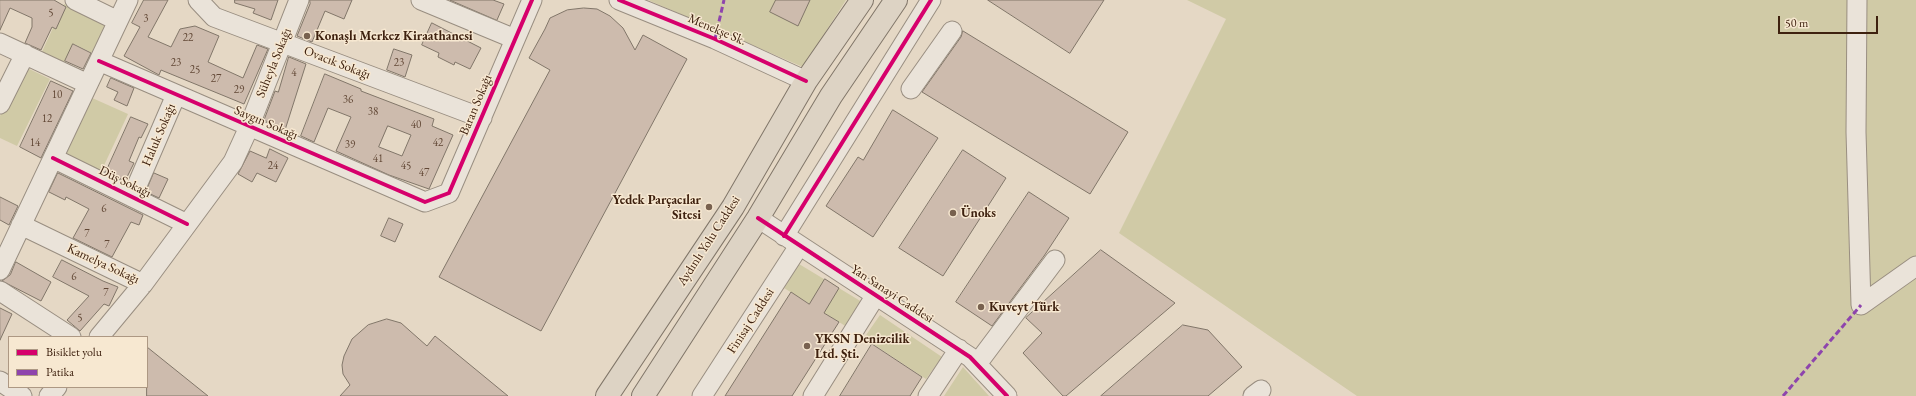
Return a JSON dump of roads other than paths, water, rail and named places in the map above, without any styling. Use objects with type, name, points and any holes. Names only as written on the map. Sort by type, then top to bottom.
[{"type":"main road","name":"Aydınlı Yolu Caddesi","points":[[607,396],[732,207],[806,82],[862,0]]},
{"type":"main road","points":[[643,396],[758,218],[831,96],[896,0]]},
{"type":"main road","points":[[806,82],[831,96]]},
{"type":"street","points":[[75,0],[118,21]]},
{"type":"street","points":[[0,270],[128,0]]},
{"type":"street","name":"Ovacık Sokağı","points":[[198,0],[217,8],[283,42],[482,118]]},
{"type":"street","name":"Süheyla Sokağı","points":[[249,127],[299,0]]},
{"type":"street","points":[[421,0],[515,39]]},
{"type":"street","name":"Baran Sokağı","points":[[425,202],[449,193],[532,0]]},
{"type":"street","name":"Menekşe Sk.","points":[[619,0],[715,39],[806,82]]},
{"type":"street","name":"Finisaj Caddesi","points":[[702,396],[931,0]]},
{"type":"street","points":[[1857,0],[1856,132],[1861,304],[1916,266]]},
{"type":"street","points":[[911,89],[952,31]]},
{"type":"street","points":[[0,43],[88,84]]},
{"type":"street","points":[[0,104],[25,54]]},
{"type":"street","name":"Saygın Sokağı","points":[[99,61],[425,202]]},
{"type":"street","name":"Haluk Sokağı","points":[[132,197],[176,95]]},
{"type":"street","name":"Kamelya Sokağı","points":[[21,225],[142,284],[233,162],[249,127]]},
{"type":"street","name":"Düş Sokağı","points":[[53,158],[187,224]]},
{"type":"street","name":"Yan Sanayi Caddesi","points":[[758,218],[959,349],[977,364],[1006,396]]},
{"type":"street","points":[[977,364],[1055,260]]},
{"type":"street","points":[[100,336],[142,284]]},
{"type":"street","points":[[0,291],[69,336]]},
{"type":"street","points":[[813,396],[876,295]]},
{"type":"street","points":[[928,396],[959,349]]},
{"type":"street","points":[[10,388],[22,396]]},
{"type":"street","points":[[49,396],[56,388]]},
{"type":"place","name":"Konaşlı Merkez Kiraathanesi","points":[[307,36]]},
{"type":"place","name":"Yedek Parçacılar Sitesi","points":[[709,207]]},
{"type":"place","name":"Ünoks","points":[[953,213]]},
{"type":"place","name":"Kuveyt Türk","points":[[981,307]]},
{"type":"place","name":"YKSN Denizcilik Ltd. Şti.","points":[[807,346]]}]
